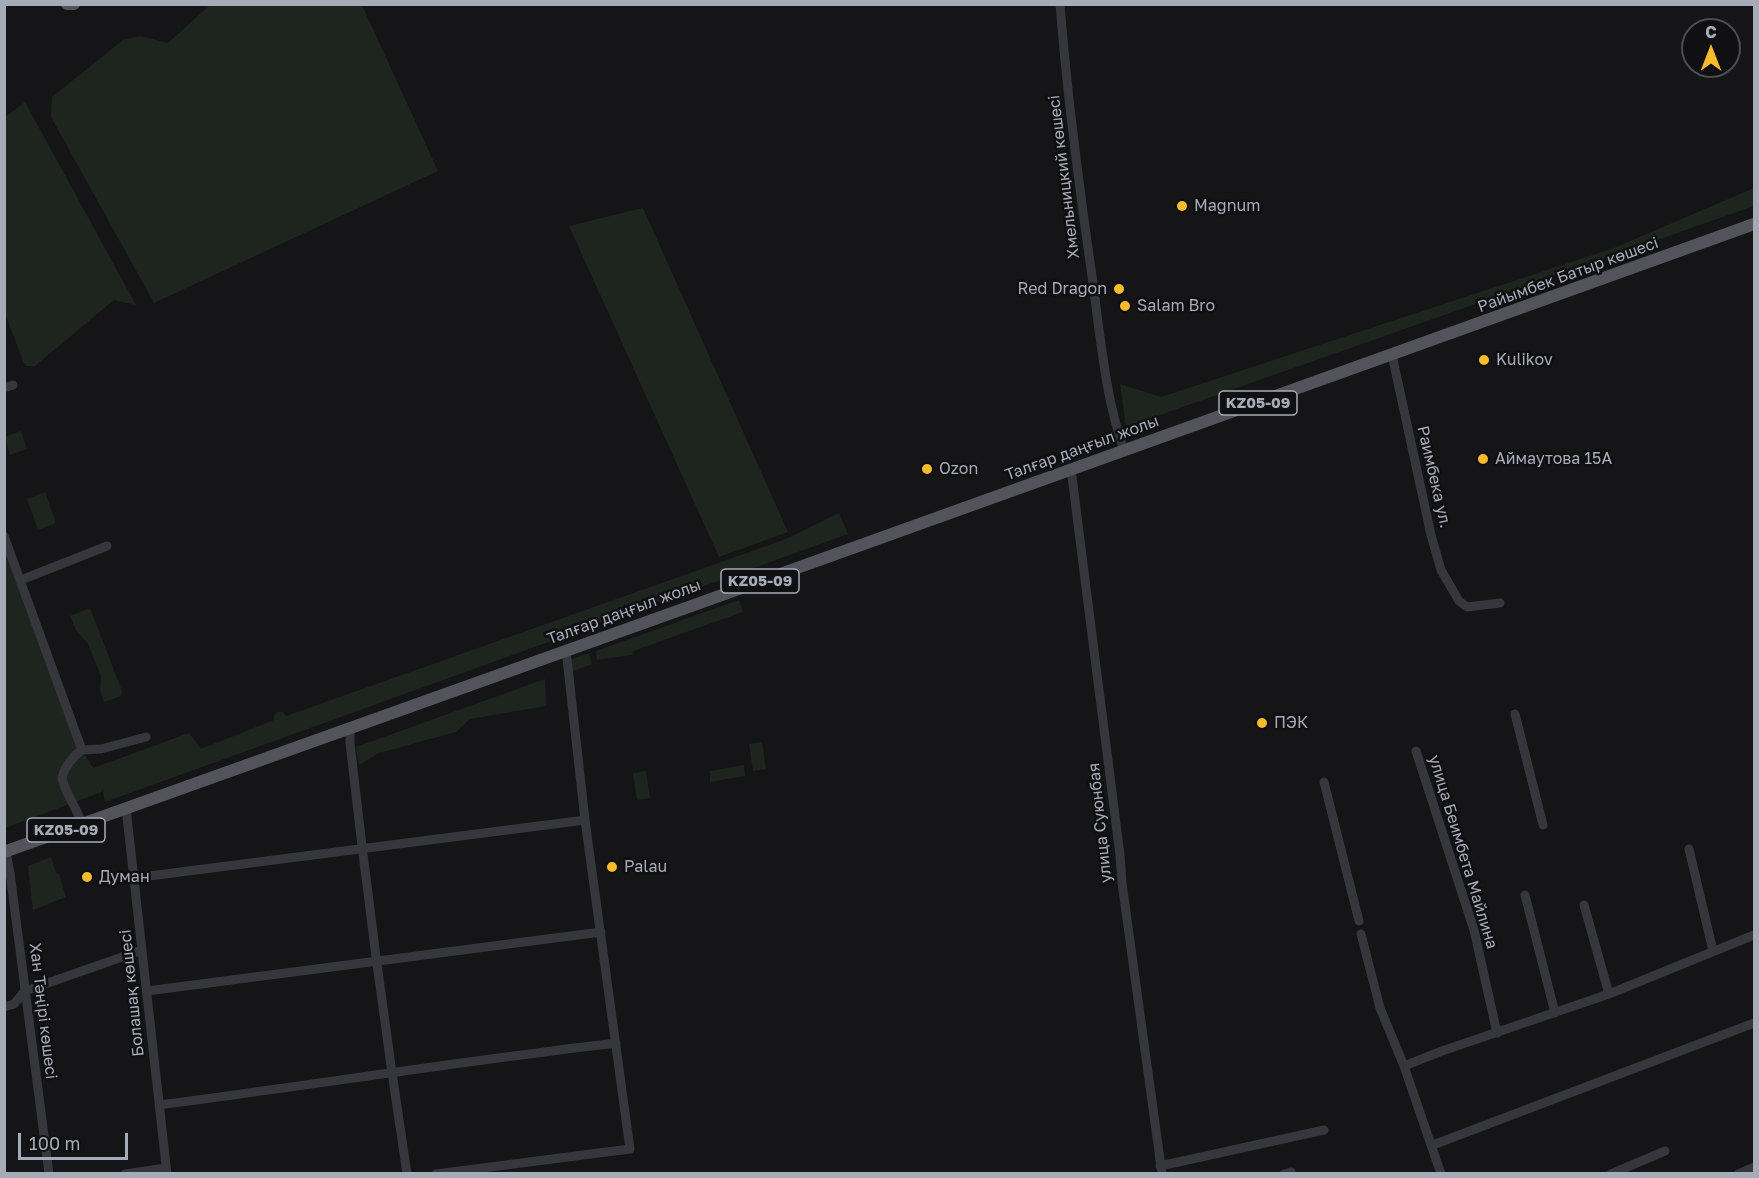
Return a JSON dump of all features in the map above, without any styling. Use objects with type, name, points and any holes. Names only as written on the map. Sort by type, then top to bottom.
[{"type":"main road","points":[[68,4],[74,4]]},
{"type":"main road","name":"Райымбек Батыр көшесі","points":[[1392,355],[1755,224]]},
{"type":"main road","name":"Талғар даңғыл жолы","points":[[5,852],[1392,355]]},
{"type":"street","name":"Хмельницкий көшесі","points":[[1060,4],[1074,145],[1099,329],[1115,425],[1124,450]]},
{"type":"street","name":"Раимбека ул.","points":[[1392,355],[1431,536],[1441,570],[1459,601],[1467,607],[1500,603]]},
{"type":"street","name":"улица Суюнбая","points":[[1071,470],[1122,883],[1161,1170]]},
{"type":"street","points":[[4,536],[82,750]]},
{"type":"street","points":[[21,580],[107,546]]},
{"type":"street","points":[[436,1173],[630,1149],[585,820],[566,650]]},
{"type":"street","points":[[1515,714],[1543,825]]},
{"type":"street","points":[[350,729],[362,849],[391,1072],[407,1173]]},
{"type":"street","points":[[83,824],[62,778],[69,764],[82,750],[101,749],[146,737]]},
{"type":"street","name":"улица Беимбета Майлина","points":[[1416,751],[1474,930],[1497,1033]]},
{"type":"street","points":[[1324,782],[1359,921]]},
{"type":"street","name":"Болашақ көшесі","points":[[126,808],[167,1171]]},
{"type":"street","points":[[134,878],[585,820]]},
{"type":"street","points":[[1689,849],[1713,951]]},
{"type":"street","name":"Хан Тәңірі көшесі","points":[[5,852],[10,873],[50,1173]]},
{"type":"street","points":[[1525,895],[1555,1013]]},
{"type":"street","points":[[1584,905],[1609,994]]},
{"type":"street","points":[[147,991],[601,932]]},
{"type":"street","points":[[1361,934],[1380,1008],[1404,1066],[1441,1173]]},
{"type":"street","points":[[1404,1066],[1609,994],[1755,935]]},
{"type":"street","points":[[4,1007],[14,1004],[25,991],[142,950]]},
{"type":"street","points":[[1433,1145],[1755,1023]]},
{"type":"street","points":[[159,1105],[616,1043]]},
{"type":"street","points":[[1161,1170],[1324,1130]]},
{"type":"street","points":[[1611,1173],[1665,1151]]},
{"type":"street","points":[[1738,1173],[1755,1167]]},
{"type":"street","points":[[125,1173],[167,1171]]},
{"type":"shaded area","points":[[211,4],[362,5],[438,171],[154,303],[51,117],[52,97],[123,40],[140,36],[168,43]]},
{"type":"shaded area","points":[[25,102],[136,305],[114,300],[35,366],[25,366],[5,314],[5,117]]},
{"type":"shaded area","points":[[1754,188],[1754,206],[1126,427],[1120,384],[1161,397],[1614,248]]},
{"type":"shaded area","points":[[643,208],[788,532],[719,557],[569,226]]},
{"type":"shaded area","points":[[21,431],[27,449],[10,455],[5,437]]},
{"type":"shaded area","points":[[45,492],[56,523],[38,530],[27,499]]},
{"type":"shaded area","points":[[839,513],[848,534],[105,802],[102,788],[102,792],[5,828],[4,536],[82,750],[93,768],[189,733],[201,749],[274,720],[277,712],[283,712],[286,716],[786,539]]},
{"type":"shaded area","points":[[739,600],[743,612],[633,651],[632,655],[597,660],[596,651]]},
{"type":"shaded area","points":[[90,608],[122,691],[121,696],[104,702],[100,690],[101,676],[88,644],[76,630],[70,616]]},
{"type":"shaded area","points":[[589,653],[592,664],[568,673],[567,661]]},
{"type":"shaded area","points":[[545,679],[546,706],[470,719],[456,732],[379,753],[359,765],[356,747]]},
{"type":"shaded area","points":[[762,742],[766,769],[753,771],[749,744]]},
{"type":"shaded area","points":[[744,765],[745,776],[710,782],[710,771]]},
{"type":"shaded area","points":[[646,771],[650,798],[637,800],[633,773]]},
{"type":"shaded area","points":[[51,857],[66,897],[33,910],[28,866]]},
{"type":"place","name":"Magnum","points":[[1182,206]]},
{"type":"place","name":"Red Dragon","points":[[1119,289]]},
{"type":"place","name":"Salam Bro","points":[[1125,306]]},
{"type":"place","name":"Kulikov","points":[[1484,360]]},
{"type":"place","name":"Аймаутова 15А","points":[[1483,459]]},
{"type":"place","name":"Ozon","points":[[927,469]]},
{"type":"place","name":"ПЭК","points":[[1262,723]]},
{"type":"place","name":"Palau","points":[[612,867]]},
{"type":"place","name":"Думан","points":[[87,877]]}]
